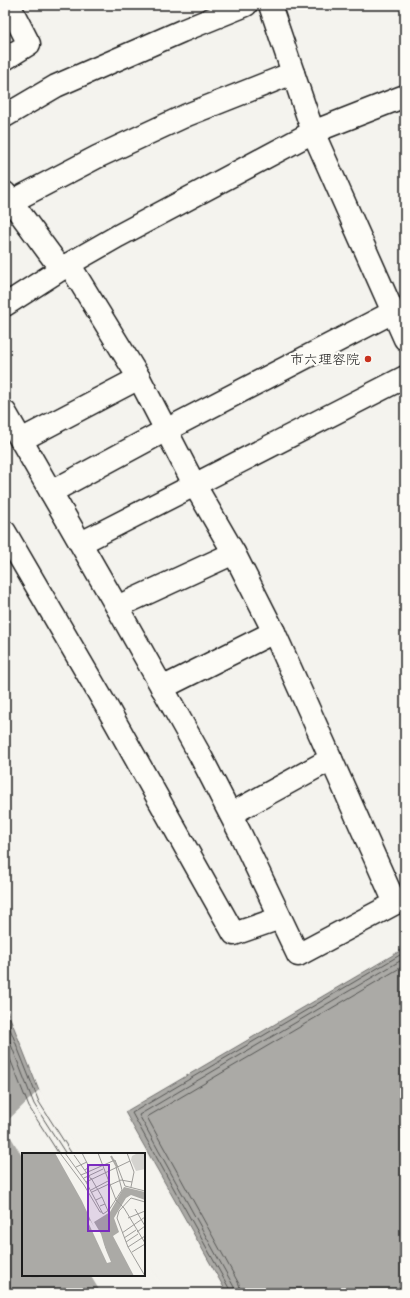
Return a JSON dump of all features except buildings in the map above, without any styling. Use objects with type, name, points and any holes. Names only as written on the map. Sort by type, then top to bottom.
[{"type":"street","points":[[5,59],[29,44],[9,5]]},
{"type":"street","points":[[5,116],[56,86],[246,5]]},
{"type":"street","points":[[270,5],[313,132],[405,339]]},
{"type":"street","points":[[5,412],[117,607],[230,814],[298,955],[400,900],[331,759],[274,632],[234,554],[194,484],[139,378],[65,267],[7,200],[188,115],[293,73]]},
{"type":"street","points":[[5,305],[65,267],[125,232],[313,132],[405,96]]},
{"type":"street","points":[[51,492],[166,430],[393,312]]},
{"type":"street","points":[[81,543],[405,377]]},
{"type":"street","points":[[21,440],[139,378]]},
{"type":"street","points":[[5,532],[108,709],[234,934],[280,918]]},
{"type":"street","points":[[117,607],[234,554]]},
{"type":"street","points":[[162,688],[274,632]]},
{"type":"street","points":[[230,814],[331,759]]},
{"type":"water","points":[[405,948],[405,1293],[227,1293],[125,1112]]},
{"type":"water","points":[[5,1005],[43,1101],[23,1153],[22,1153],[22,1276],[145,1276],[165,1293],[5,1293]]},
{"type":"pier","points":[[39,1090],[78,1153],[22,1153],[22,1156],[5,1127],[5,1123]]},
{"type":"pier","points":[[145,1259],[166,1293],[101,1293],[91,1276],[145,1276]]},
{"type":"place","name":"市六理容院","points":[[368,359]]}]
